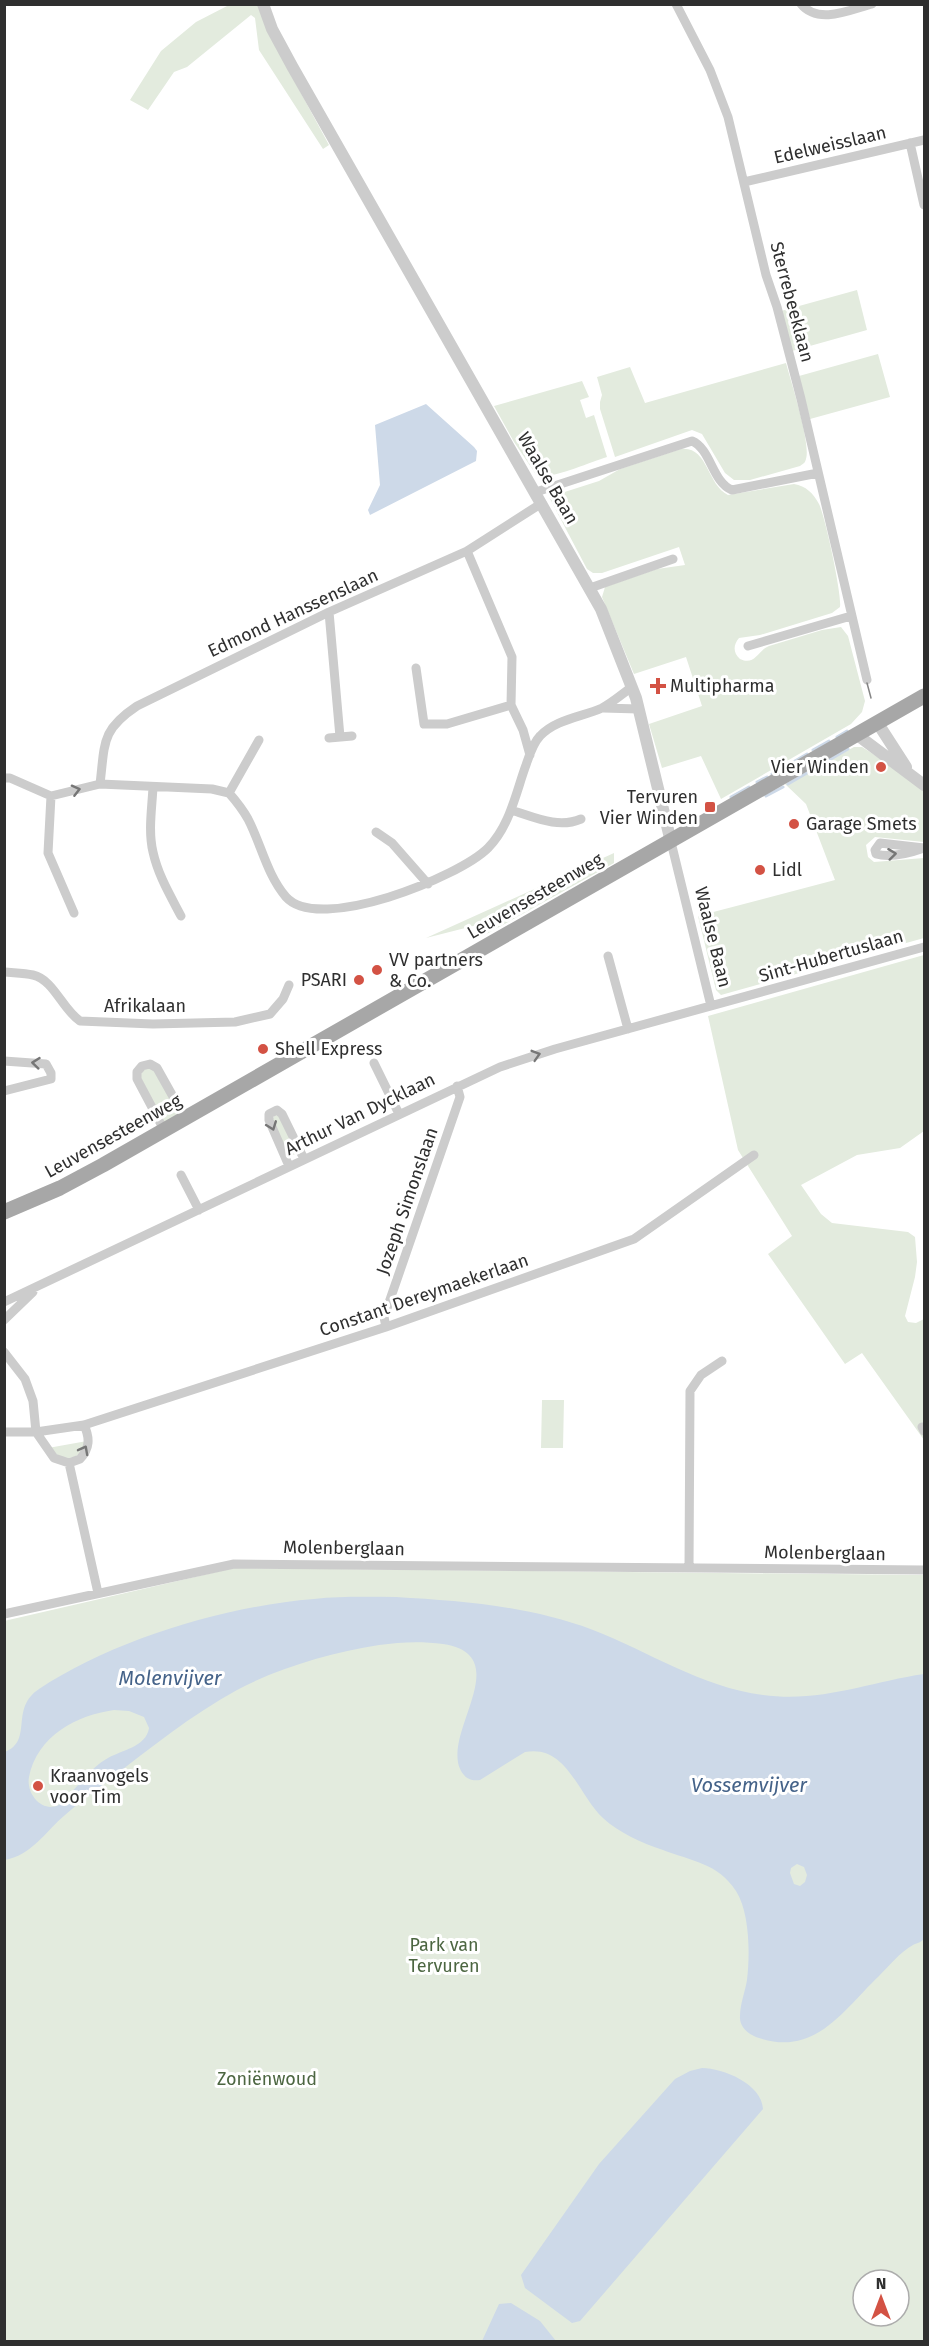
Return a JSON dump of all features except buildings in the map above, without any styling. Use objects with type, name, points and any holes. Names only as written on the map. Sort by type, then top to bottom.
[{"type":"main road","name":"Leuvensesteenweg","points":[[4,1212],[60,1188],[164,1130],[924,696]]},
{"type":"street","name":"Waalse Baan","points":[[263,4],[272,29],[292,66],[590,588],[639,709],[711,1006]]},
{"type":"street","name":"Sterrebeeklaan","points":[[676,4],[722,100],[766,275],[777,307],[867,680]]},
{"type":"street","points":[[801,4],[812,14],[824,15],[872,4]]},
{"type":"street","name":"Edelweisslaan","points":[[744,182],[924,140]]},
{"type":"street","points":[[910,143],[924,205]]},
{"type":"street","name":"Edmond Hanssenslaan","points":[[100,784],[106,738],[119,718],[137,706],[329,612],[467,551],[539,498],[692,441],[699,446],[724,486],[732,490],[818,473]]},
{"type":"street","points":[[467,551],[512,657],[511,705],[523,730],[530,755]]},
{"type":"street","points":[[590,588],[673,559]]},
{"type":"street","points":[[329,612],[340,737]]},
{"type":"street","points":[[748,646],[851,616]]},
{"type":"street","points":[[416,668],[424,724],[447,724],[511,705]]},
{"type":"street","points":[[603,708],[632,687]]},
{"type":"street","points":[[4,777],[51,796],[100,784],[212,789],[229,793],[247,819],[271,872],[287,898],[307,908],[337,909],[388,897],[428,884],[451,873],[489,848],[511,810],[530,755],[540,736],[564,720],[603,708],[639,709]]},
{"type":"street","points":[[877,722],[898,757],[921,782]]},
{"type":"street","points":[[523,730],[540,736]]},
{"type":"street","points":[[856,734],[921,782]]},
{"type":"street","points":[[329,738],[352,736]]},
{"type":"street","points":[[229,793],[259,740]]},
{"type":"street","points":[[153,787],[152,851],[160,875],[181,916]]},
{"type":"street","points":[[51,796],[48,853],[74,913]]},
{"type":"street","points":[[511,810],[559,824],[570,824],[581,819]]},
{"type":"street","points":[[376,832],[392,843],[428,884]]},
{"type":"street","name":"Sint-Hubertuslaan","points":[[711,1006],[924,947]]},
{"type":"street","points":[[608,956],[628,1029]]},
{"type":"street","name":"Afrikalaan","points":[[4,972],[35,975],[46,982],[70,1014],[80,1021],[153,1024],[235,1022],[270,1014],[283,999],[289,985]]},
{"type":"street","name":"Arthur Van Dycklaan","points":[[4,1302],[457,1086],[519,1060],[711,1006]]},
{"type":"street","points":[[4,1060],[46,1064],[51,1073],[51,1079],[4,1091]]},
{"type":"street","points":[[374,1063],[399,1114]]},
{"type":"street","points":[[164,1130],[139,1084],[137,1076],[142,1066],[150,1064],[157,1068],[185,1118]]},
{"type":"street","name":"Jozeph Simonslaan","points":[[386,1327],[384,1317],[460,1097],[457,1086]]},
{"type":"street","points":[[289,1166],[269,1120],[269,1114],[272,1111],[277,1110],[282,1114],[304,1159]]},
{"type":"street","name":"Constant Dereymaekerlaan","points":[[4,1432],[36,1432],[84,1425],[386,1327],[633,1239],[754,1155]]},
{"type":"street","points":[[181,1175],[199,1210]]},
{"type":"street","name":"Arthur Van Dycklaan","points":[[4,1320],[38,1287]]},
{"type":"street","points":[[4,1352],[25,1380],[33,1401],[36,1432],[54,1458],[69,1463],[81,1459],[85,1453],[89,1435],[84,1425]]},
{"type":"street","points":[[689,1568],[690,1390],[701,1375],[722,1361]]},
{"type":"street","points":[[69,1463],[98,1593]]},
{"type":"street","name":"Molenberglaan","points":[[4,1614],[234,1564],[924,1570]]},
{"type":"green space","points":[[229,5],[258,5],[270,36],[329,145],[323,149],[259,50],[255,18],[251,15],[187,67],[174,72],[148,110],[130,100],[161,51],[196,22]]},
{"type":"green space","points":[[857,290],[867,330],[792,351],[781,311]]},
{"type":"green space","points":[[878,354],[890,397],[810,419],[799,376]]},
{"type":"green space","points":[[786,363],[806,440],[806,459],[800,466],[750,480],[734,480],[725,473],[702,434],[692,430],[615,457],[600,409],[602,395],[597,377],[630,367],[645,403]]},
{"type":"green space","points":[[582,381],[589,397],[580,400],[586,418],[594,415],[607,457],[562,473],[537,476],[514,442],[494,406]]},
{"type":"green space","points":[[681,449],[697,454],[721,490],[728,495],[794,484],[806,488],[814,497],[822,511],[829,538],[840,607],[832,613],[760,635],[739,638],[735,652],[740,659],[749,661],[769,646],[822,630],[841,627],[848,636],[865,701],[862,712],[851,724],[721,799],[701,756],[662,768],[649,724],[702,706],[686,657],[634,674],[602,597],[605,587],[657,569],[685,565],[679,547],[602,573],[593,573],[587,569],[549,497],[599,481],[620,469]]},
{"type":"green space","points":[[854,747],[862,747],[924,790],[924,842],[875,837],[866,845],[868,857],[874,862],[924,858],[924,938],[721,995],[716,990],[698,916],[835,880],[806,804],[785,784]]},
{"type":"green space","points":[[614,853],[614,863],[483,936],[477,925],[426,938]]},
{"type":"green space","points":[[924,955],[924,1131],[900,1148],[857,1155],[801,1185],[821,1214],[832,1223],[908,1232],[915,1237],[917,1262],[905,1316],[908,1322],[916,1323],[924,1319],[924,1440],[862,1353],[845,1364],[768,1254],[792,1236],[738,1150],[708,1016]]},
{"type":"green space","points":[[145,1068],[153,1069],[180,1116],[165,1125],[140,1076]]},
{"type":"green space","points":[[275,1115],[279,1116],[296,1152],[294,1155],[288,1153],[272,1120]]},
{"type":"green space","points":[[542,1400],[564,1400],[563,1448],[541,1448]]},
{"type":"green space","points":[[87,1441],[80,1454],[70,1458],[59,1456],[48,1448]]},
{"type":"green space","name":"Park van Tervuren","points":[[234,1568],[924,1575],[924,2341],[5,2341],[4,1621]]},
{"type":"water","points":[[426,404],[474,447],[477,451],[476,461],[370,515],[368,510],[380,485],[375,425]]},
{"type":"water","name":"Vossemvijver","points":[[334,1597],[386,1597],[471,1603],[545,1615],[593,1630],[718,1685],[763,1695],[784,1697],[825,1694],[924,1674],[924,1939],[904,1951],[841,2015],[813,2035],[797,2041],[779,2042],[752,2035],[745,2030],[740,2020],[748,1970],[749,1947],[746,1922],[741,1900],[729,1882],[721,1874],[703,1864],[647,1844],[616,1828],[594,1808],[562,1763],[551,1756],[539,1752],[525,1752],[480,1780],[471,1780],[466,1777],[458,1760],[459,1741],[472,1701],[476,1681],[475,1665],[465,1652],[435,1643],[395,1643],[343,1652],[271,1674],[237,1690],[150,1748],[73,1808],[31,1848],[5,1860],[5,1752],[14,1747],[18,1740],[25,1706],[30,1697],[39,1689],[68,1671],[101,1655],[171,1628],[207,1618],[280,1603]],"holes":[[[114,1710],[129,1711],[144,1717],[149,1728],[143,1740],[101,1763],[59,1805],[47,1806],[36,1800],[30,1790],[29,1777],[40,1750],[50,1739],[73,1723]],[[797,1864],[804,1867],[807,1875],[805,1882],[800,1886],[794,1884],[790,1873],[791,1868]]]},
{"type":"water","points":[[702,2068],[730,2074],[749,2085],[761,2100],[763,2109],[580,2321],[572,2323],[525,2288],[521,2275],[599,2164],[675,2079]]},
{"type":"water","points":[[511,2303],[540,2321],[556,2341],[482,2341],[499,2304]]},
{"type":"waterway","points":[[837,737],[847,731]]},
{"type":"waterway","points":[[813,750],[829,741]]},
{"type":"waterway","points":[[788,784],[848,749]]},
{"type":"waterway","points":[[788,765],[807,754]]},
{"type":"waterway","points":[[772,774],[782,768]]},
{"type":"waterway","points":[[757,782],[767,777]]},
{"type":"waterway","points":[[731,797],[749,787]]},
{"type":"waterway","points":[[766,796],[783,787]]},
{"type":"tram line","points":[[867,683],[871,698]]},
{"type":"place","name":"Multipharma","points":[[658,686]]},
{"type":"place","name":"Vier Winden","points":[[881,767]]},
{"type":"place","name":"Tervuren Vier Winden","points":[[710,807]]},
{"type":"place","name":"Garage Smets","points":[[794,824]]},
{"type":"place","name":"Lidl","points":[[760,870]]},
{"type":"place","name":"VV partners & Co.","points":[[377,970]]},
{"type":"place","name":"PSARI","points":[[359,980]]},
{"type":"place","name":"Shell Express","points":[[263,1049]]},
{"type":"place","name":"Kraanvogels voor Tim","points":[[38,1786]]},
{"type":"water label","name":"Molenvijver","points":[[170,1678]]},
{"type":"park label","name":"Zoniënwoud","points":[[267,2079]]}]
